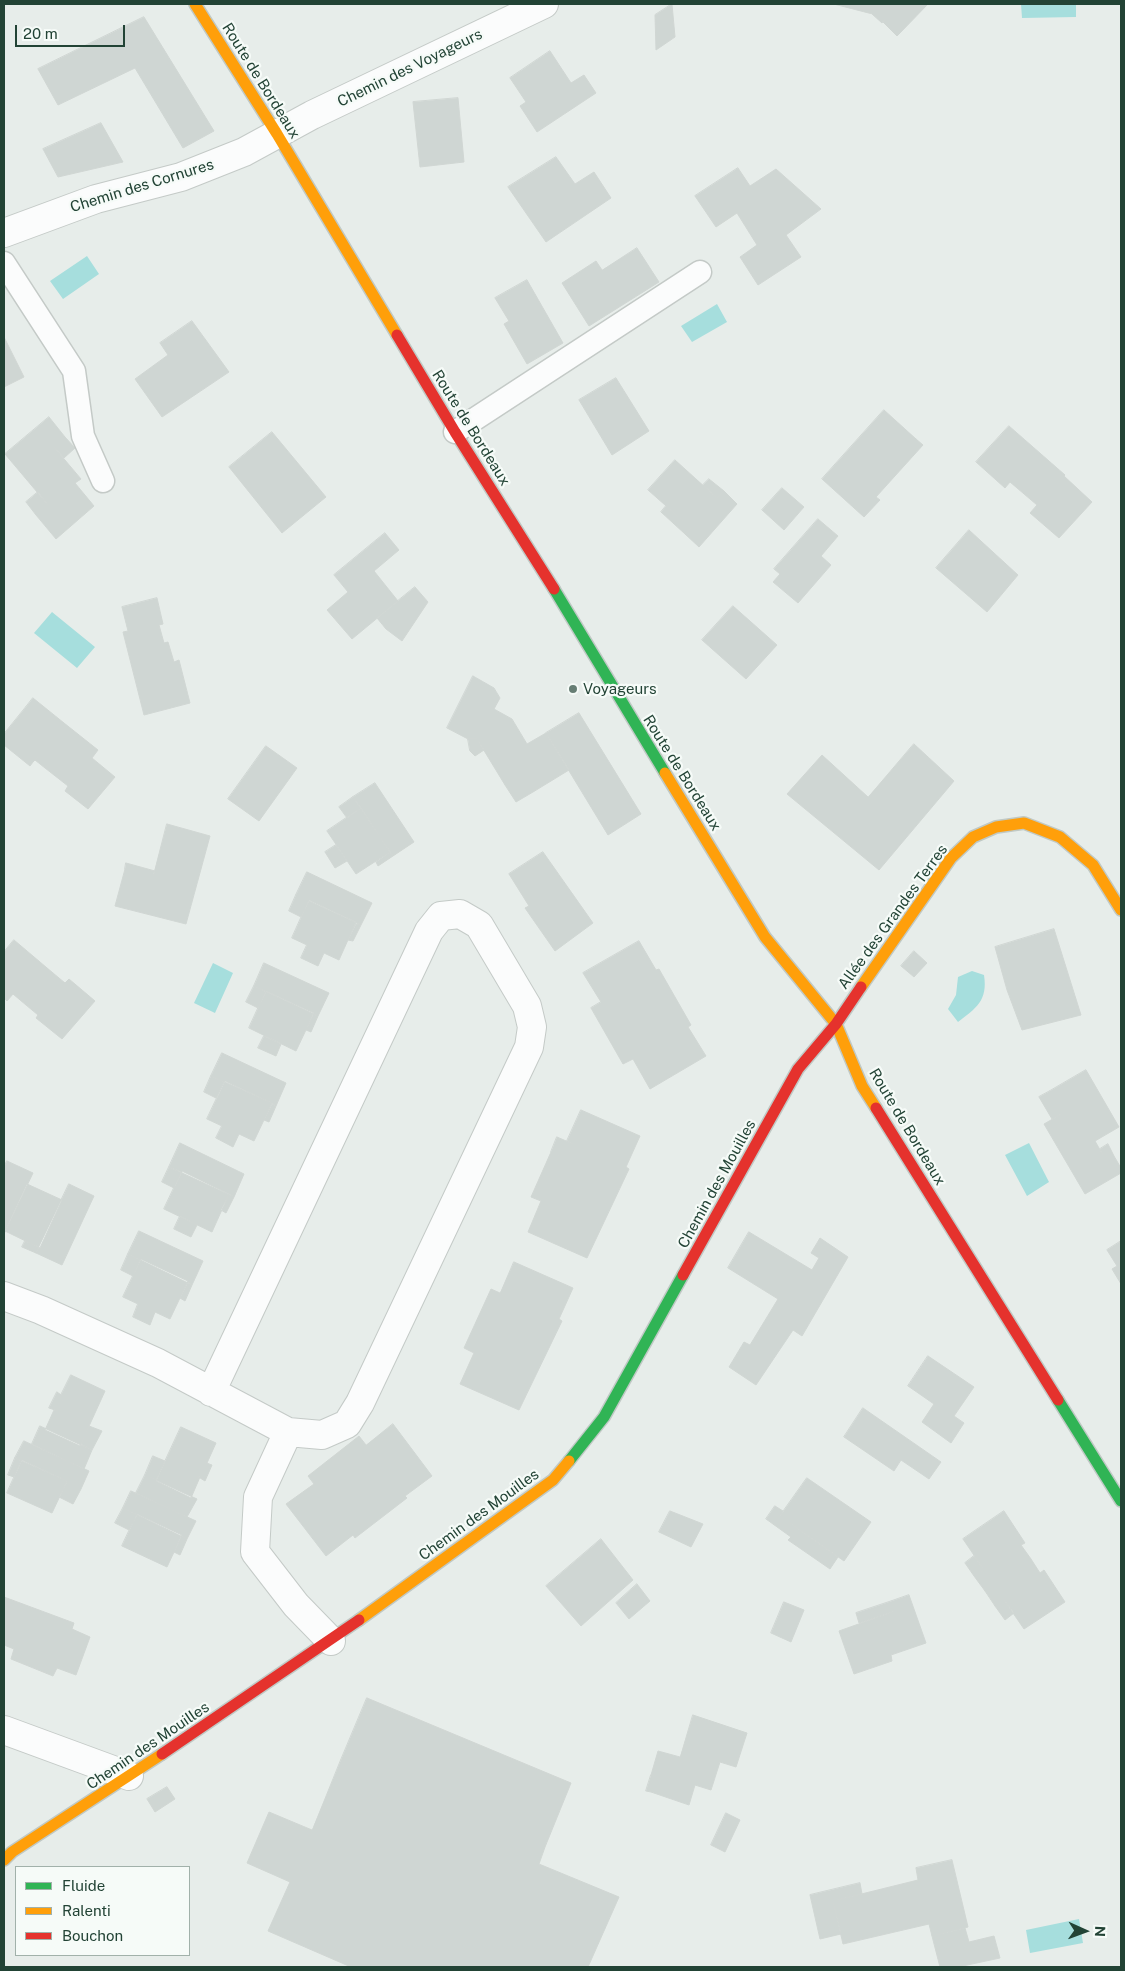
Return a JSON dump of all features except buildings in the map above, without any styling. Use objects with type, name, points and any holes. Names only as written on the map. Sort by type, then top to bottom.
[{"type":"main road","name":"Route de Bordeaux","points":[[195,4],[277,134],[455,432],[569,614],[765,937],[836,1024],[862,1086],[1121,1500]]},
{"type":"main road","name":"Allée des Grandes Terres","points":[[836,1024],[951,858],[973,837],[996,828],[1024,823],[1060,837],[1093,865],[1121,910]]},
{"type":"main road","name":"Chemin des Mouilles","points":[[4,1860],[12,1852],[331,1641],[553,1480],[604,1417],[798,1069],[836,1024]]},
{"type":"street","name":"Chemin des Voyageurs","points":[[277,134],[544,4]]},
{"type":"street","name":"Chemin des Cornures","points":[[4,234],[96,198],[181,177],[244,152],[277,134]]},
{"type":"street","points":[[4,1296],[42,1310],[158,1363],[211,1392],[288,1432],[322,1435],[347,1424],[360,1403],[529,1048],[532,1027],[528,1006],[479,925],[460,914],[441,916],[429,931],[211,1392]]},
{"type":"street","points":[[288,1432],[258,1497],[255,1552],[296,1605],[331,1641]]},
{"type":"street","points":[[4,1730],[129,1776]]},
{"type":"lane","points":[[4,263],[74,371],[83,436],[103,481]]},
{"type":"lane","points":[[455,432],[700,272]]},
{"type":"water","points":[[1021,4],[1076,4],[1076,17],[1022,18]]},
{"type":"water","points":[[87,256],[99,274],[63,299],[50,281]]},
{"type":"water","points":[[717,304],[727,322],[692,342],[681,326]]},
{"type":"water","points":[[52,612],[95,647],[77,668],[34,633]]},
{"type":"water","points":[[213,963],[233,973],[215,1013],[194,1003]]},
{"type":"water","points":[[972,971],[984,975],[984,991],[982,998],[975,1008],[958,1022],[948,1009],[956,995],[958,977]]},
{"type":"water","points":[[1029,1143],[1049,1182],[1027,1196],[1005,1155]]},
{"type":"water","points":[[1079,1919],[1083,1943],[1030,1953],[1026,1930]]},
{"type":"traffic: fast","points":[[554,589],[665,773]]},
{"type":"traffic: fast","points":[[569,1461],[604,1417],[683,1275]]},
{"type":"traffic: fast","points":[[1058,1400],[1121,1501]]},
{"type":"traffic: slow","points":[[195,4],[277,134],[397,335]]},
{"type":"traffic: slow","points":[[665,773],[765,937],[836,1024],[862,1086],[876,1108]]},
{"type":"traffic: slow","points":[[861,987],[951,858],[973,837],[996,827],[1024,823],[1060,837],[1093,865],[1121,910]]},
{"type":"traffic: slow","points":[[359,1620],[553,1480],[569,1461]]},
{"type":"traffic: slow","points":[[4,1860],[12,1852],[162,1754]]},
{"type":"traffic: jam","points":[[397,335],[455,432],[554,589]]},
{"type":"traffic: jam","points":[[683,1275],[798,1069],[836,1024],[861,987]]},
{"type":"traffic: jam","points":[[876,1108],[1058,1400]]},
{"type":"traffic: jam","points":[[162,1754],[359,1620]]},
{"type":"place","name":"Voyageurs","points":[[573,689]]}]
